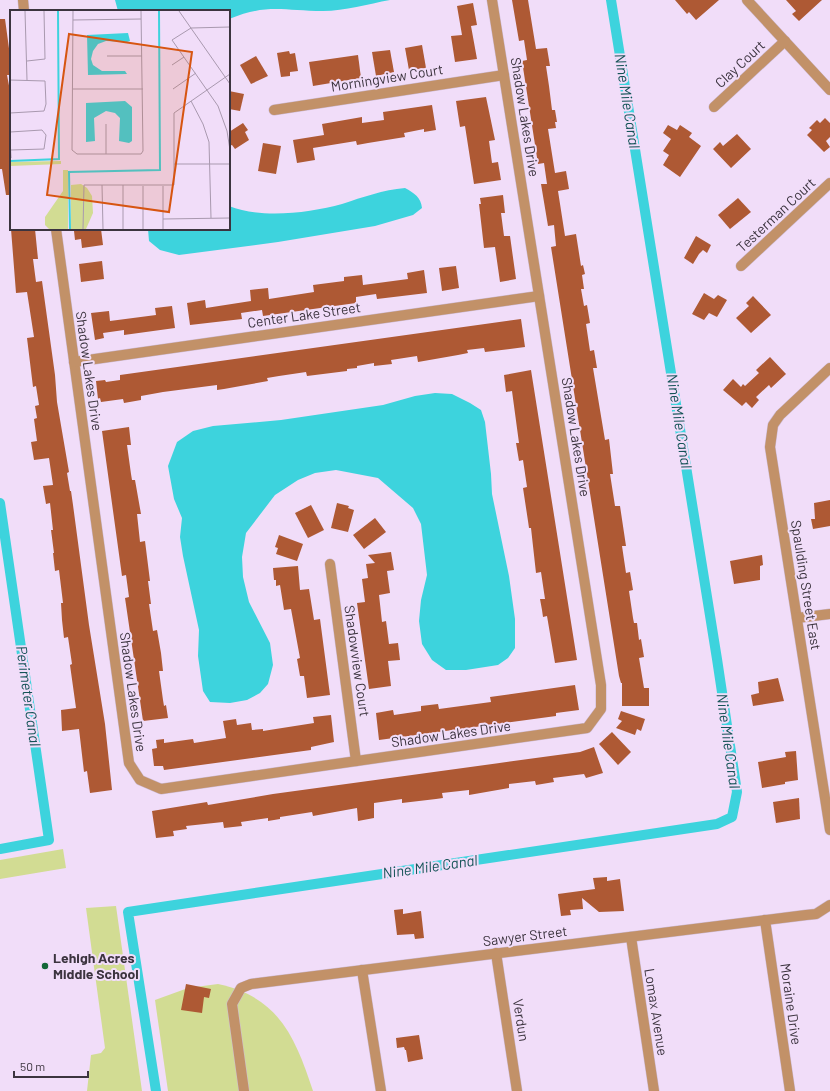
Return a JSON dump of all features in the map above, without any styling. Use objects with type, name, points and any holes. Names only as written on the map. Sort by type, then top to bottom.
[{"type":"street","points":[[23,0],[24,10]]},
{"type":"street","name":"Shadow Lakes Drive","points":[[56,230],[129,763],[140,780],[161,789],[587,728],[601,709],[601,685],[492,0]]},
{"type":"street","points":[[747,0],[830,90]]},
{"type":"street","name":"Clay Court","points":[[714,107],[785,41]]},
{"type":"street","name":"Morningview Court","points":[[274,110],[504,75]]},
{"type":"street","name":"Testerman Court","points":[[740,266],[830,184]]},
{"type":"street","name":"Center Lake Street","points":[[74,362],[539,296]]},
{"type":"street","name":"Spaulding Street East","points":[[830,368],[780,415],[773,425],[770,435],[771,459],[797,618],[825,765],[830,830]]},
{"type":"street","name":"Shadowview Court","points":[[330,564],[356,761]]},
{"type":"street","points":[[797,618],[830,614]]},
{"type":"street","name":"Sawyer Street","points":[[244,1091],[232,1004],[241,988],[251,984],[816,914],[830,905]]},
{"type":"street","name":"Moraine Drive","points":[[765,920],[790,1091]]},
{"type":"street","name":"Lomax Avenue","points":[[631,937],[654,1091]]},
{"type":"street","name":"Verdun","points":[[496,954],[517,1091]]},
{"type":"street","points":[[362,970],[381,1091]]},
{"type":"green space","points":[[63,849],[66,868],[0,879],[0,860]]},
{"type":"green space","points":[[116,906],[142,1091],[87,1091],[91,1055],[101,1053],[105,1048],[86,908]]},
{"type":"green space","points":[[218,984],[239,990],[256,999],[270,1009],[282,1022],[299,1053],[313,1091],[168,1091],[155,1000],[188,988]]},
{"type":"water","points":[[115,0],[390,0],[331,11],[266,9],[230,19],[230,10],[118,10]]},
{"type":"water","points":[[405,188],[414,194],[419,198],[422,208],[413,215],[375,226],[278,242],[179,255],[160,250],[149,241],[148,230],[230,230],[230,206],[256,212],[300,212],[342,204],[365,196]]},
{"type":"water","points":[[435,393],[452,394],[470,403],[481,410],[485,422],[492,494],[509,576],[515,619],[515,648],[508,658],[498,665],[466,670],[446,670],[432,660],[422,644],[419,621],[421,600],[427,575],[421,524],[413,508],[378,478],[336,470],[315,473],[298,480],[275,495],[246,533],[242,557],[243,577],[249,602],[270,643],[273,665],[268,684],[260,693],[247,700],[230,703],[210,702],[203,691],[198,656],[199,630],[180,537],[182,518],[174,499],[168,466],[177,442],[193,431],[213,426],[281,420],[383,405],[415,396]]},
{"type":"building","points":[[512,0],[528,0],[536,49],[547,48],[550,66],[546,66],[552,110],[555,110],[557,122],[555,122],[556,128],[548,129],[555,173],[566,171],[569,189],[558,191],[565,236],[576,234],[581,266],[583,265],[585,274],[582,275],[584,289],[581,289],[584,306],[587,305],[590,323],[586,324],[590,351],[594,350],[597,368],[593,368],[605,440],[609,439],[613,474],[610,474],[615,506],[620,506],[626,546],[622,546],[626,573],[630,572],[633,590],[629,591],[634,623],[637,623],[639,640],[641,639],[644,657],[639,658],[644,688],[649,688],[649,706],[622,706],[622,683],[619,676],[551,247],[556,246],[554,225],[548,226],[541,184],[547,184],[544,163],[538,164],[522,61],[527,60],[524,40],[519,41]]},
{"type":"building","points":[[675,0],[719,0],[696,20],[689,12],[687,14]]},
{"type":"building","points":[[786,0],[822,0],[799,21],[792,14],[796,11]]},
{"type":"building","points":[[473,3],[477,25],[471,26],[477,59],[455,62],[451,36],[462,35],[457,6]]},
{"type":"building","points":[[0,19],[5,19],[10,56],[10,75],[7,75],[10,91],[10,195],[6,195],[2,169],[0,169]]},
{"type":"building","points":[[422,45],[426,68],[409,70],[405,48]]},
{"type":"building","points":[[390,50],[394,72],[376,76],[372,52]]},
{"type":"building","points":[[289,51],[290,54],[295,53],[298,71],[290,72],[290,76],[281,77],[277,53]]},
{"type":"building","points":[[358,55],[361,78],[313,86],[309,62]]},
{"type":"building","points":[[256,56],[268,76],[251,84],[240,65]]},
{"type":"building","points":[[230,91],[244,94],[240,111],[230,109]]},
{"type":"building","points":[[486,97],[495,140],[489,141],[492,163],[498,162],[501,180],[474,184],[465,126],[460,127],[456,101]]},
{"type":"building","points":[[432,105],[436,130],[424,132],[424,129],[404,133],[405,137],[357,145],[356,141],[313,148],[315,160],[297,163],[293,140],[324,135],[322,124],[362,117],[362,123],[384,120],[383,112]]},
{"type":"building","points":[[825,118],[830,123],[830,137],[826,141],[830,147],[824,152],[807,135],[812,130],[809,128],[817,120],[820,123]]},
{"type":"building","points":[[243,123],[248,130],[245,132],[249,140],[235,149],[232,145],[230,146],[230,131]]},
{"type":"building","points":[[668,125],[677,130],[680,125],[692,133],[689,137],[701,146],[680,177],[663,165],[669,155],[663,151],[671,139],[663,133]]},
{"type":"building","points":[[737,134],[751,149],[731,168],[713,149],[720,142],[723,146]]},
{"type":"building","points":[[263,143],[281,146],[276,174],[258,171]]},
{"type":"building","points":[[503,195],[505,213],[501,213],[504,236],[510,236],[516,279],[500,282],[495,247],[484,248],[479,204],[481,204],[480,198]]},
{"type":"building","points":[[738,198],[751,212],[730,229],[718,215]]},
{"type":"building","points":[[11,230],[35,230],[38,259],[33,259],[36,282],[42,281],[55,375],[57,402],[69,472],[67,473],[71,491],[89,625],[105,724],[112,790],[90,793],[87,771],[84,772],[79,729],[62,731],[61,710],[76,708],[70,665],[72,664],[68,637],[64,638],[61,603],[63,603],[59,570],[55,571],[50,503],[46,504],[43,486],[53,485],[49,458],[34,460],[31,442],[37,441],[34,419],[37,418],[35,406],[39,405],[36,386],[33,387],[27,338],[34,337],[27,292],[16,293]]},
{"type":"building","points":[[101,230],[103,245],[82,248],[81,239],[75,240],[74,231]]},
{"type":"building","points":[[696,236],[711,245],[707,253],[703,250],[693,264],[684,258]]},
{"type":"building","points":[[102,261],[104,279],[81,282],[79,264]]},
{"type":"building","points":[[456,266],[459,288],[442,291],[439,268]]},
{"type":"building","points":[[424,270],[427,293],[377,299],[376,294],[356,297],[356,303],[263,316],[262,310],[241,313],[242,319],[190,325],[187,303],[205,300],[206,308],[251,301],[250,290],[268,288],[269,299],[314,292],[313,285],[344,281],[344,277],[362,275],[363,285],[408,279],[407,273]]},
{"type":"building","points":[[704,293],[714,299],[718,295],[727,300],[717,317],[709,313],[704,320],[692,314]]},
{"type":"building","points":[[753,296],[771,315],[751,333],[736,318],[749,306],[746,303]]},
{"type":"building","points":[[172,306],[175,328],[124,335],[124,330],[103,333],[104,338],[95,340],[91,313],[109,311],[110,321],[156,315],[155,308]]},
{"type":"building","points":[[521,319],[525,347],[485,352],[484,348],[467,350],[468,353],[418,362],[417,356],[391,360],[392,364],[374,366],[374,363],[357,366],[357,368],[347,369],[347,371],[307,376],[306,372],[279,376],[267,378],[268,381],[217,390],[217,385],[163,392],[141,396],[141,400],[124,403],[123,399],[101,402],[100,398],[98,399],[96,381],[105,380],[106,382],[120,380],[120,375]]},
{"type":"building","points":[[770,357],[786,374],[771,388],[769,385],[756,397],[759,400],[752,408],[746,402],[742,406],[723,390],[733,379],[741,387],[743,384],[745,386],[759,373],[756,370]]},
{"type":"building","points":[[531,370],[577,660],[555,663],[547,616],[543,617],[540,599],[545,599],[541,572],[536,573],[531,528],[529,528],[523,488],[527,487],[523,460],[519,461],[516,443],[519,443],[512,391],[506,392],[504,375]]},
{"type":"building","points":[[129,427],[131,445],[127,445],[132,480],[135,480],[141,514],[137,514],[140,542],[145,541],[150,581],[148,581],[151,604],[149,604],[153,631],[157,630],[161,653],[163,671],[159,671],[164,706],[166,705],[168,718],[143,721],[125,598],[129,597],[126,575],[122,576],[102,431]]},
{"type":"building","points":[[830,500],[830,526],[813,529],[811,519],[815,519],[814,503]]},
{"type":"building","points":[[337,503],[349,506],[348,508],[354,510],[348,532],[331,528]]},
{"type":"building","points":[[311,505],[324,530],[308,538],[295,513]]},
{"type":"building","points":[[375,518],[386,532],[364,549],[353,535]]},
{"type":"building","points":[[279,535],[303,544],[297,561],[276,554],[278,548],[275,547]]},
{"type":"building","points":[[391,552],[394,570],[387,571],[390,593],[379,595],[382,622],[386,621],[389,644],[398,643],[400,660],[388,661],[391,686],[369,689],[357,603],[365,602],[362,579],[368,578],[366,564],[375,563],[368,555]]},
{"type":"building","points":[[762,555],[763,565],[760,566],[760,580],[734,584],[730,561]]},
{"type":"building","points":[[298,566],[300,590],[309,589],[314,620],[320,619],[330,695],[307,698],[304,676],[300,676],[297,659],[300,658],[291,609],[284,610],[280,585],[276,586],[276,580],[274,580],[273,568]]},
{"type":"building","points":[[778,678],[784,701],[753,706],[751,695],[759,693],[758,682]]},
{"type":"building","points":[[575,685],[579,710],[556,713],[556,716],[379,740],[376,713],[393,710],[394,715],[421,711],[421,706],[438,704],[439,709],[491,702],[490,697]]},
{"type":"building","points":[[621,711],[645,719],[641,731],[637,729],[635,735],[616,728],[622,721],[618,719]]},
{"type":"building","points":[[331,715],[334,742],[311,747],[311,750],[164,770],[163,766],[154,766],[152,749],[157,748],[156,740],[164,739],[164,743],[193,739],[194,743],[226,738],[223,721],[236,719],[237,725],[251,723],[252,730],[263,729],[263,731],[314,723],[313,717]]},
{"type":"building","points":[[612,732],[631,752],[618,765],[599,744]]},
{"type":"building","points":[[594,747],[603,773],[586,778],[584,774],[553,778],[554,782],[536,785],[535,781],[509,784],[509,788],[469,795],[469,790],[442,793],[443,798],[436,799],[402,803],[402,799],[374,803],[374,818],[358,821],[357,808],[313,816],[312,812],[280,817],[280,819],[268,821],[268,818],[241,822],[242,826],[224,828],[223,822],[186,826],[187,829],[173,831],[174,836],[156,838],[152,811],[207,802],[208,805],[273,794],[580,752]]},
{"type":"building","points":[[796,751],[798,780],[762,788],[758,762],[786,757],[785,752]]},
{"type":"building","points":[[799,798],[800,819],[776,823],[773,802]]},
{"type":"building","points":[[607,877],[607,881],[620,879],[624,911],[599,912],[582,898],[583,909],[570,910],[571,915],[561,916],[558,894],[595,889],[593,878]]},
{"type":"building","points":[[403,909],[403,914],[421,911],[424,938],[415,939],[414,934],[397,935],[394,910]]},
{"type":"building","points":[[186,984],[211,989],[209,998],[204,997],[202,1013],[181,1010]]},
{"type":"building","points":[[419,1035],[423,1059],[408,1062],[404,1047],[397,1048],[396,1038]]},
{"type":"waterway","name":"Nine Mile Canal","points":[[156,1091],[128,912],[717,824],[732,817],[737,792],[611,0]]},
{"type":"waterway","name":"Perimeter Canal","points":[[0,503],[49,840],[0,849]]},
{"type":"place","name":"Lehigh Acres Middle School","points":[[45,966]]}]
